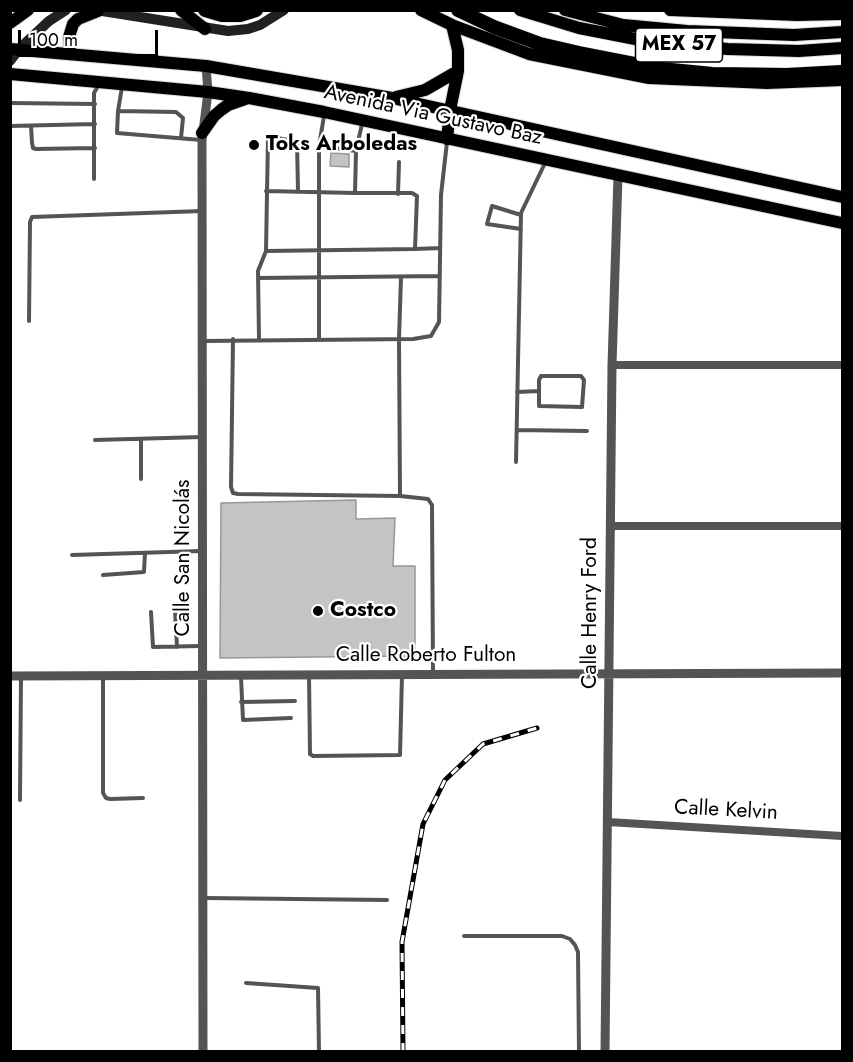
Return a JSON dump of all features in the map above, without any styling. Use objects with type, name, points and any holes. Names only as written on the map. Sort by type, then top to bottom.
[{"type":"highway","points":[[205,10],[222,15],[240,15],[256,10]]},
{"type":"highway","points":[[458,10],[494,27],[540,44],[661,69],[712,74],[788,75],[843,72]]},
{"type":"main road","points":[[10,22],[28,10]]},
{"type":"main road","points":[[10,61],[15,49],[66,10]]},
{"type":"main road","points":[[70,52],[69,38],[73,24],[78,19],[97,11],[228,31],[248,29],[284,10]]},
{"type":"main road","points":[[421,10],[452,25],[529,54],[649,78],[767,83],[843,80]]},
{"type":"main road","name":"MEX 57","points":[[520,10],[579,28],[656,43],[728,49],[799,51],[843,48]]},
{"type":"main road","name":"MEX 57","points":[[565,10],[623,25],[687,31],[794,35],[843,32]]},
{"type":"main road","points":[[670,10],[842,14]]},
{"type":"main road","points":[[181,12],[205,29]]},
{"type":"main road","points":[[447,139],[458,70],[458,50],[452,25]]},
{"type":"main road","name":"Avenida Via Gustavo Baz","points":[[15,49],[70,52],[206,66],[392,98],[843,197]]},
{"type":"main road","points":[[392,98],[425,90],[458,70]]},
{"type":"main road","name":"Avenida Via Gustavo Baz","points":[[10,74],[208,92],[249,98],[363,120],[843,223]]},
{"type":"main road","points":[[202,136],[214,116],[228,105],[249,98]]},
{"type":"street","name":"Calle San Nicolás","points":[[202,1052],[202,136],[208,92],[206,66]]},
{"type":"street","name":"Calle Henry Ford","points":[[605,1052],[612,365],[618,176]]},
{"type":"street","points":[[612,365],[843,365]]},
{"type":"street","points":[[610,526],[843,526]]},
{"type":"street","name":"Calle Roberto Fulton","points":[[10,676],[843,672]]},
{"type":"street","name":"Calle Kelvin","points":[[608,822],[843,836]]},
{"type":"lane","points":[[94,179],[94,93],[99,82]]},
{"type":"lane","points":[[122,84],[117,133],[181,138],[202,136]]},
{"type":"lane","points":[[10,103],[94,104]]},
{"type":"lane","points":[[118,111],[176,112],[183,118],[181,138]]},
{"type":"lane","points":[[319,339],[319,146],[324,112]]},
{"type":"lane","points":[[355,193],[356,151],[363,120]]},
{"type":"lane","points":[[10,126],[95,124]]},
{"type":"lane","points":[[31,126],[33,148],[95,148]]},
{"type":"lane","points":[[259,339],[258,271],[266,251],[268,136],[297,142],[298,192]]},
{"type":"lane","points":[[203,340],[399,339],[431,336],[439,322],[441,195],[447,139]]},
{"type":"lane","points":[[319,146],[356,151]]},
{"type":"lane","points":[[516,462],[521,215],[546,160]]},
{"type":"lane","points":[[398,194],[399,162]]},
{"type":"lane","points":[[266,191],[412,194],[417,196],[415,249]]},
{"type":"lane","points":[[521,215],[492,206],[488,224],[521,229]]},
{"type":"lane","points":[[29,321],[30,222],[32,217],[202,212]]},
{"type":"lane","points":[[266,251],[440,248]]},
{"type":"lane","points":[[258,278],[440,276]]},
{"type":"lane","points":[[400,496],[401,277]]},
{"type":"lane","points":[[233,339],[231,487],[233,493],[238,495],[400,496],[428,499],[432,505],[433,674]]},
{"type":"lane","points":[[541,376],[581,376],[584,380],[584,404],[579,408],[539,406],[539,391],[539,377],[541,376]]},
{"type":"lane","points":[[517,392],[539,391]]},
{"type":"lane","points":[[517,430],[587,431]]},
{"type":"lane","points":[[95,440],[203,437]]},
{"type":"lane","points":[[141,439],[141,479]]},
{"type":"lane","points":[[72,555],[203,551]]},
{"type":"lane","points":[[103,575],[144,572],[145,553]]},
{"type":"lane","points":[[175,610],[177,647]]},
{"type":"lane","points":[[151,612],[153,647],[202,646]]},
{"type":"lane","points":[[309,675],[311,756],[395,756],[400,755],[401,750],[402,674]]},
{"type":"lane","points":[[241,675],[241,717],[245,721],[291,718]]},
{"type":"lane","points":[[20,800],[21,676]]},
{"type":"lane","points":[[103,676],[103,793],[106,798],[110,799],[142,798]]},
{"type":"lane","points":[[242,702],[295,701]]},
{"type":"lane","points":[[201,898],[387,900]]},
{"type":"lane","points":[[464,936],[562,936],[570,939],[578,952],[579,1052]]},
{"type":"lane","points":[[246,983],[318,988],[319,1052]]},
{"type":"building","points":[[331,153],[349,154],[349,167],[330,166]]},
{"type":"building","name":"Costco","points":[[356,500],[356,519],[395,518],[393,566],[415,566],[415,656],[220,658],[221,503]]},
{"type":"railway","points":[[403,1052],[402,942],[423,824],[445,780],[483,744],[537,728]]},
{"type":"place","name":"Toks Arboledas","points":[[254,145]]},
{"type":"place","name":"Costco","points":[[318,611]]}]
